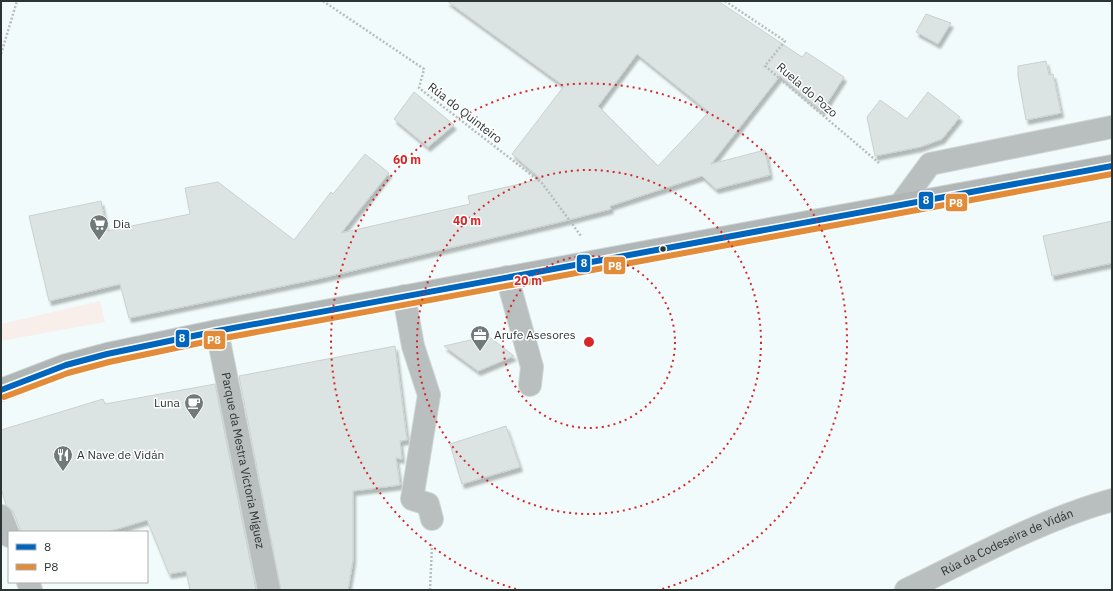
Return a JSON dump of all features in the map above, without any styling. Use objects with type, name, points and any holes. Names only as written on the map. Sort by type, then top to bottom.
[{"type":"main road","points":[[1,390],[66,365],[107,354],[217,331],[1112,166]]},
{"type":"street","points":[[899,206],[930,164],[1112,127]]},
{"type":"street","points":[[507,277],[532,367],[530,385]]},
{"type":"street","points":[[404,296],[414,346],[428,395],[412,499],[428,504],[432,519]]},
{"type":"street","name":"Parque da Mestra Victoria Míguez","points":[[217,331],[269,590]]},
{"type":"street","name":"Rúa da Codeseira de Vidán","points":[[906,590],[1009,540],[1084,508],[1112,500]]},
{"type":"street","points":[[1,516],[8,534]]},
{"type":"path","points":[[1,54],[17,1]]},
{"type":"path","name":"Rúa do Quinteiro","points":[[323,1],[424,69],[418,88],[542,183],[581,236]]},
{"type":"path","name":"Ruela do Pozo","points":[[725,1],[785,41],[765,66],[879,164]]},
{"type":"path","points":[[430,590],[432,563],[432,519]]},
{"type":"shaded area","points":[[100,301],[105,322],[1,341],[1,324]]},
{"type":"building","points":[[447,1],[718,1],[802,57],[806,52],[844,77],[822,111],[780,76],[711,164],[765,150],[770,175],[716,189],[702,176],[610,206],[611,209],[556,223],[317,279],[129,318],[120,284],[49,301],[29,216],[101,201],[107,231],[190,214],[185,188],[218,182],[294,240],[331,192],[333,194],[365,154],[389,173],[341,233],[470,204],[468,196],[541,179],[512,154],[564,86]],"holes":[[[637,54],[709,112],[658,166],[598,106]]]},
{"type":"building","points":[[926,14],[951,23],[938,44],[916,32]]},
{"type":"building","points":[[1046,61],[1049,75],[1053,74],[1061,113],[1026,120],[1018,76],[1018,66]]},
{"type":"building","points":[[414,92],[454,125],[428,147],[394,119]]},
{"type":"building","points":[[928,92],[960,117],[942,139],[920,147],[875,156],[867,117],[880,100],[907,119]]},
{"type":"building","points":[[1112,221],[1112,263],[1052,276],[1043,236]]},
{"type":"building","points":[[488,336],[514,356],[478,371],[444,346]]},
{"type":"building","points":[[395,346],[407,440],[400,441],[402,459],[396,458],[400,485],[353,491],[353,560],[348,590],[281,590],[239,376]]},
{"type":"building","points":[[215,384],[256,590],[190,590],[186,571],[169,574],[147,520],[110,531],[21,531],[13,511],[6,505],[1,488],[1,430],[103,399],[105,404]]},
{"type":"building","points":[[506,426],[520,467],[462,484],[450,444]]},
{"type":"transit line","name":"8","points":[[1,390],[66,365],[107,354],[217,331],[1112,166]]},
{"type":"transit line","name":"P8","points":[[4,397],[68,373],[109,362],[219,339],[1112,174]]},
{"type":"place","name":"Dia","points":[[99,241]]},
{"type":"place","name":"Arufe Asesores","points":[[480,352]]},
{"type":"place","name":"Luna","points":[[194,420]]},
{"type":"place","name":"A Nave de Vidán","points":[[63,472]]}]
